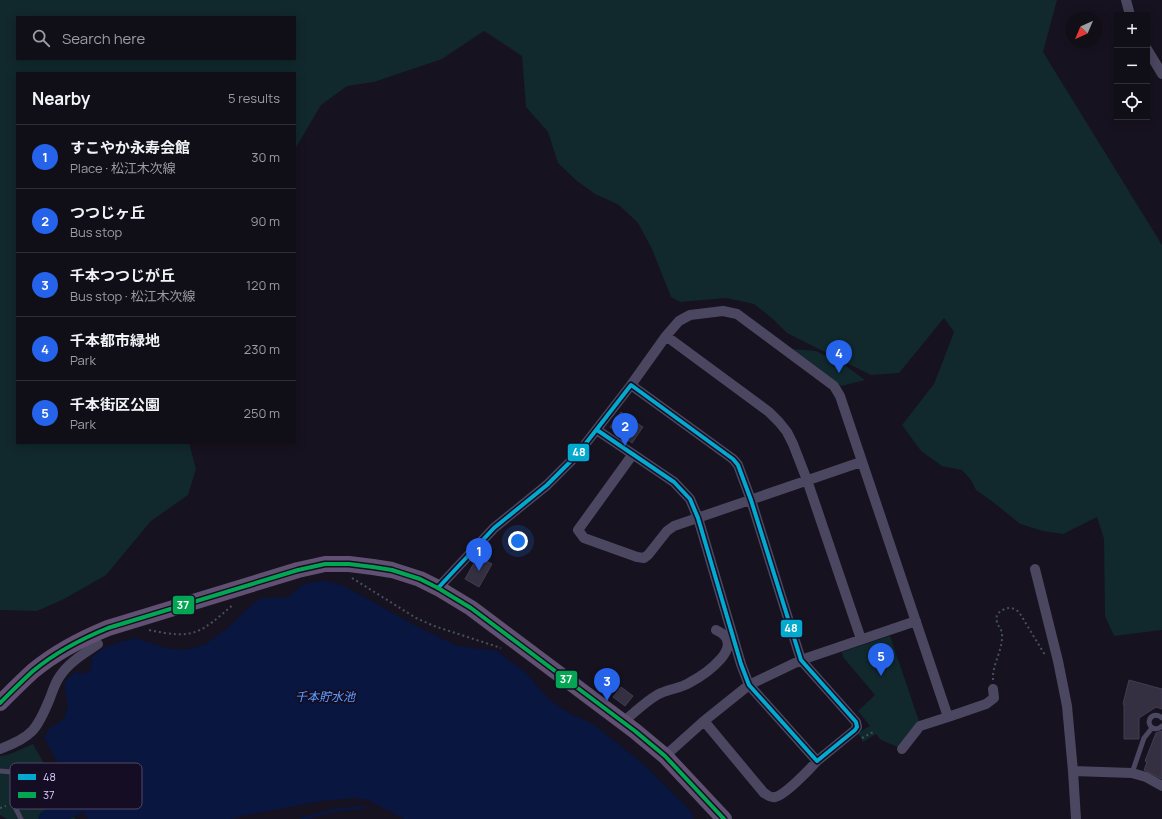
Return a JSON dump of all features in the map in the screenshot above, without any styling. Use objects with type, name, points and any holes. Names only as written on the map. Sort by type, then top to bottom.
[{"type":"main road","points":[[0,703],[33,671],[57,653],[82,638],[108,628],[298,570],[325,564],[349,564],[392,570],[420,579],[471,608],[623,722],[665,756],[724,819]]},
{"type":"street","points":[[1126,0],[1129,12]]},
{"type":"street","points":[[1150,53],[1162,74]]},
{"type":"street","points":[[438,588],[494,528],[547,485],[576,456],[631,385],[666,336],[679,321],[690,315],[723,311],[737,314],[834,386],[840,396],[948,717]]},
{"type":"street","points":[[666,336],[769,412],[779,422],[790,438],[807,480],[860,639]]},
{"type":"street","points":[[631,385],[733,459],[738,465],[751,500],[801,660],[856,722],[857,727],[817,761],[783,793],[774,798],[764,792],[704,721]]},
{"type":"street","points":[[597,430],[674,482],[690,499],[698,518],[741,664],[749,685],[817,761]]},
{"type":"street","points":[[633,454],[578,530],[584,538],[637,557],[644,558],[648,556],[667,531],[674,526],[861,462]]},
{"type":"street","points":[[1035,569],[1058,662],[1067,706],[1076,819]]},
{"type":"street","points":[[665,756],[704,721],[749,685],[801,660],[916,621]]},
{"type":"street","points":[[623,722],[658,694],[688,684],[714,667],[728,649],[728,644],[725,637],[721,632],[716,630]]},
{"type":"street","points":[[0,749],[25,738],[35,729],[40,722],[60,675],[72,662],[98,644]]},
{"type":"street","points":[[902,749],[920,726],[986,704],[994,698],[993,689]]},
{"type":"street","points":[[1073,771],[1132,772],[1146,777],[1162,786]]},
{"type":"lane","points":[[1152,728],[1149,722],[1151,716],[1156,715],[1162,718]]},
{"type":"lane","points":[[1152,728],[1157,729],[1162,726]]},
{"type":"lane","points":[[1132,772],[1144,738],[1152,728]]},
{"type":"lane","points":[[0,771],[10,772]]},
{"type":"lane","points":[[16,809],[20,818]]},
{"type":"path","points":[[349,576],[416,618],[434,626],[504,649]]},
{"type":"path","points":[[143,629],[176,635],[197,632],[215,621],[238,600]]},
{"type":"path","points":[[993,689],[993,675],[1002,648],[1002,633],[996,620],[997,614],[1006,608],[1012,608],[1019,612],[1046,657],[1058,662]]},
{"type":"path","points":[[862,738],[873,732]]},
{"type":"green space","points":[[0,0],[1057,0],[1043,52],[1162,245],[1162,630],[1114,636],[1105,616],[1104,539],[1097,517],[1063,534],[1043,531],[1020,524],[976,490],[971,480],[962,470],[942,466],[921,451],[902,425],[934,384],[954,332],[944,318],[899,373],[871,375],[787,333],[773,319],[754,304],[726,298],[680,302],[671,297],[652,249],[638,223],[619,205],[595,194],[577,181],[558,163],[548,132],[526,107],[522,56],[484,31],[442,59],[374,82],[347,86],[321,105],[296,147],[296,72],[16,72],[16,444],[189,444],[196,469],[188,495],[151,521],[106,575],[64,599],[37,611],[0,610]]},
{"type":"green space","points":[[792,349],[816,351],[846,366],[865,380],[841,386]]},
{"type":"green space","points":[[890,636],[919,721],[898,747],[881,740],[876,734],[863,742],[858,733],[870,726],[858,711],[875,695],[843,657],[842,652]]},
{"type":"green space","points":[[33,744],[44,763],[10,763],[10,809],[69,809],[75,819],[7,819],[0,815],[0,756],[10,754]]},
{"type":"water","name":"千本貯水池","points":[[326,581],[344,586],[418,627],[458,646],[497,651],[524,671],[550,700],[569,713],[593,724],[641,762],[684,804],[693,815],[693,819],[404,819],[368,800],[356,798],[322,801],[230,819],[88,819],[82,809],[142,809],[142,763],[58,763],[44,738],[49,729],[64,719],[68,707],[65,681],[76,672],[83,674],[91,670],[92,657],[106,647],[135,638],[166,648],[184,650],[204,645],[225,630],[261,598],[288,598],[301,586],[313,582]]},
{"type":"building","points":[[621,412],[643,427],[632,443],[610,427]]},
{"type":"building","points":[[478,556],[492,564],[479,587],[465,579]]},
{"type":"building","points":[[1129,680],[1162,689],[1162,709],[1156,707],[1139,718],[1139,739],[1124,739],[1123,704]]},
{"type":"building","points":[[621,687],[633,696],[625,706],[613,697]]},
{"type":"building","points":[[1162,731],[1162,779],[1144,770],[1147,762],[1145,761],[1156,733]]},
{"type":"waterway","points":[[301,819],[336,810],[364,807]]},
{"type":"waterway","points":[[48,819],[68,809]]},
{"type":"transit line","name":"48","points":[[438,588],[494,528],[547,485],[576,456],[631,385],[733,459],[738,465],[751,500],[801,660],[856,722],[857,727],[855,730],[817,761],[749,685],[741,664],[698,518],[690,499],[674,482],[597,430]]},
{"type":"transit line","name":"37","points":[[0,703],[33,671],[51,658],[78,641],[108,628],[298,570],[325,564],[349,564],[392,570],[420,579],[471,608],[635,731],[665,756],[724,819]]},
{"type":"place","name":"千本都市緑地","points":[[839,373]]},
{"type":"place","name":"つつじヶ丘","points":[[625,446]]},
{"type":"place","name":"すこやか永寿会館","points":[[479,571]]},
{"type":"place","name":"千本街区公園","points":[[881,676]]},
{"type":"place","name":"千本つつじが丘","points":[[607,701]]}]
